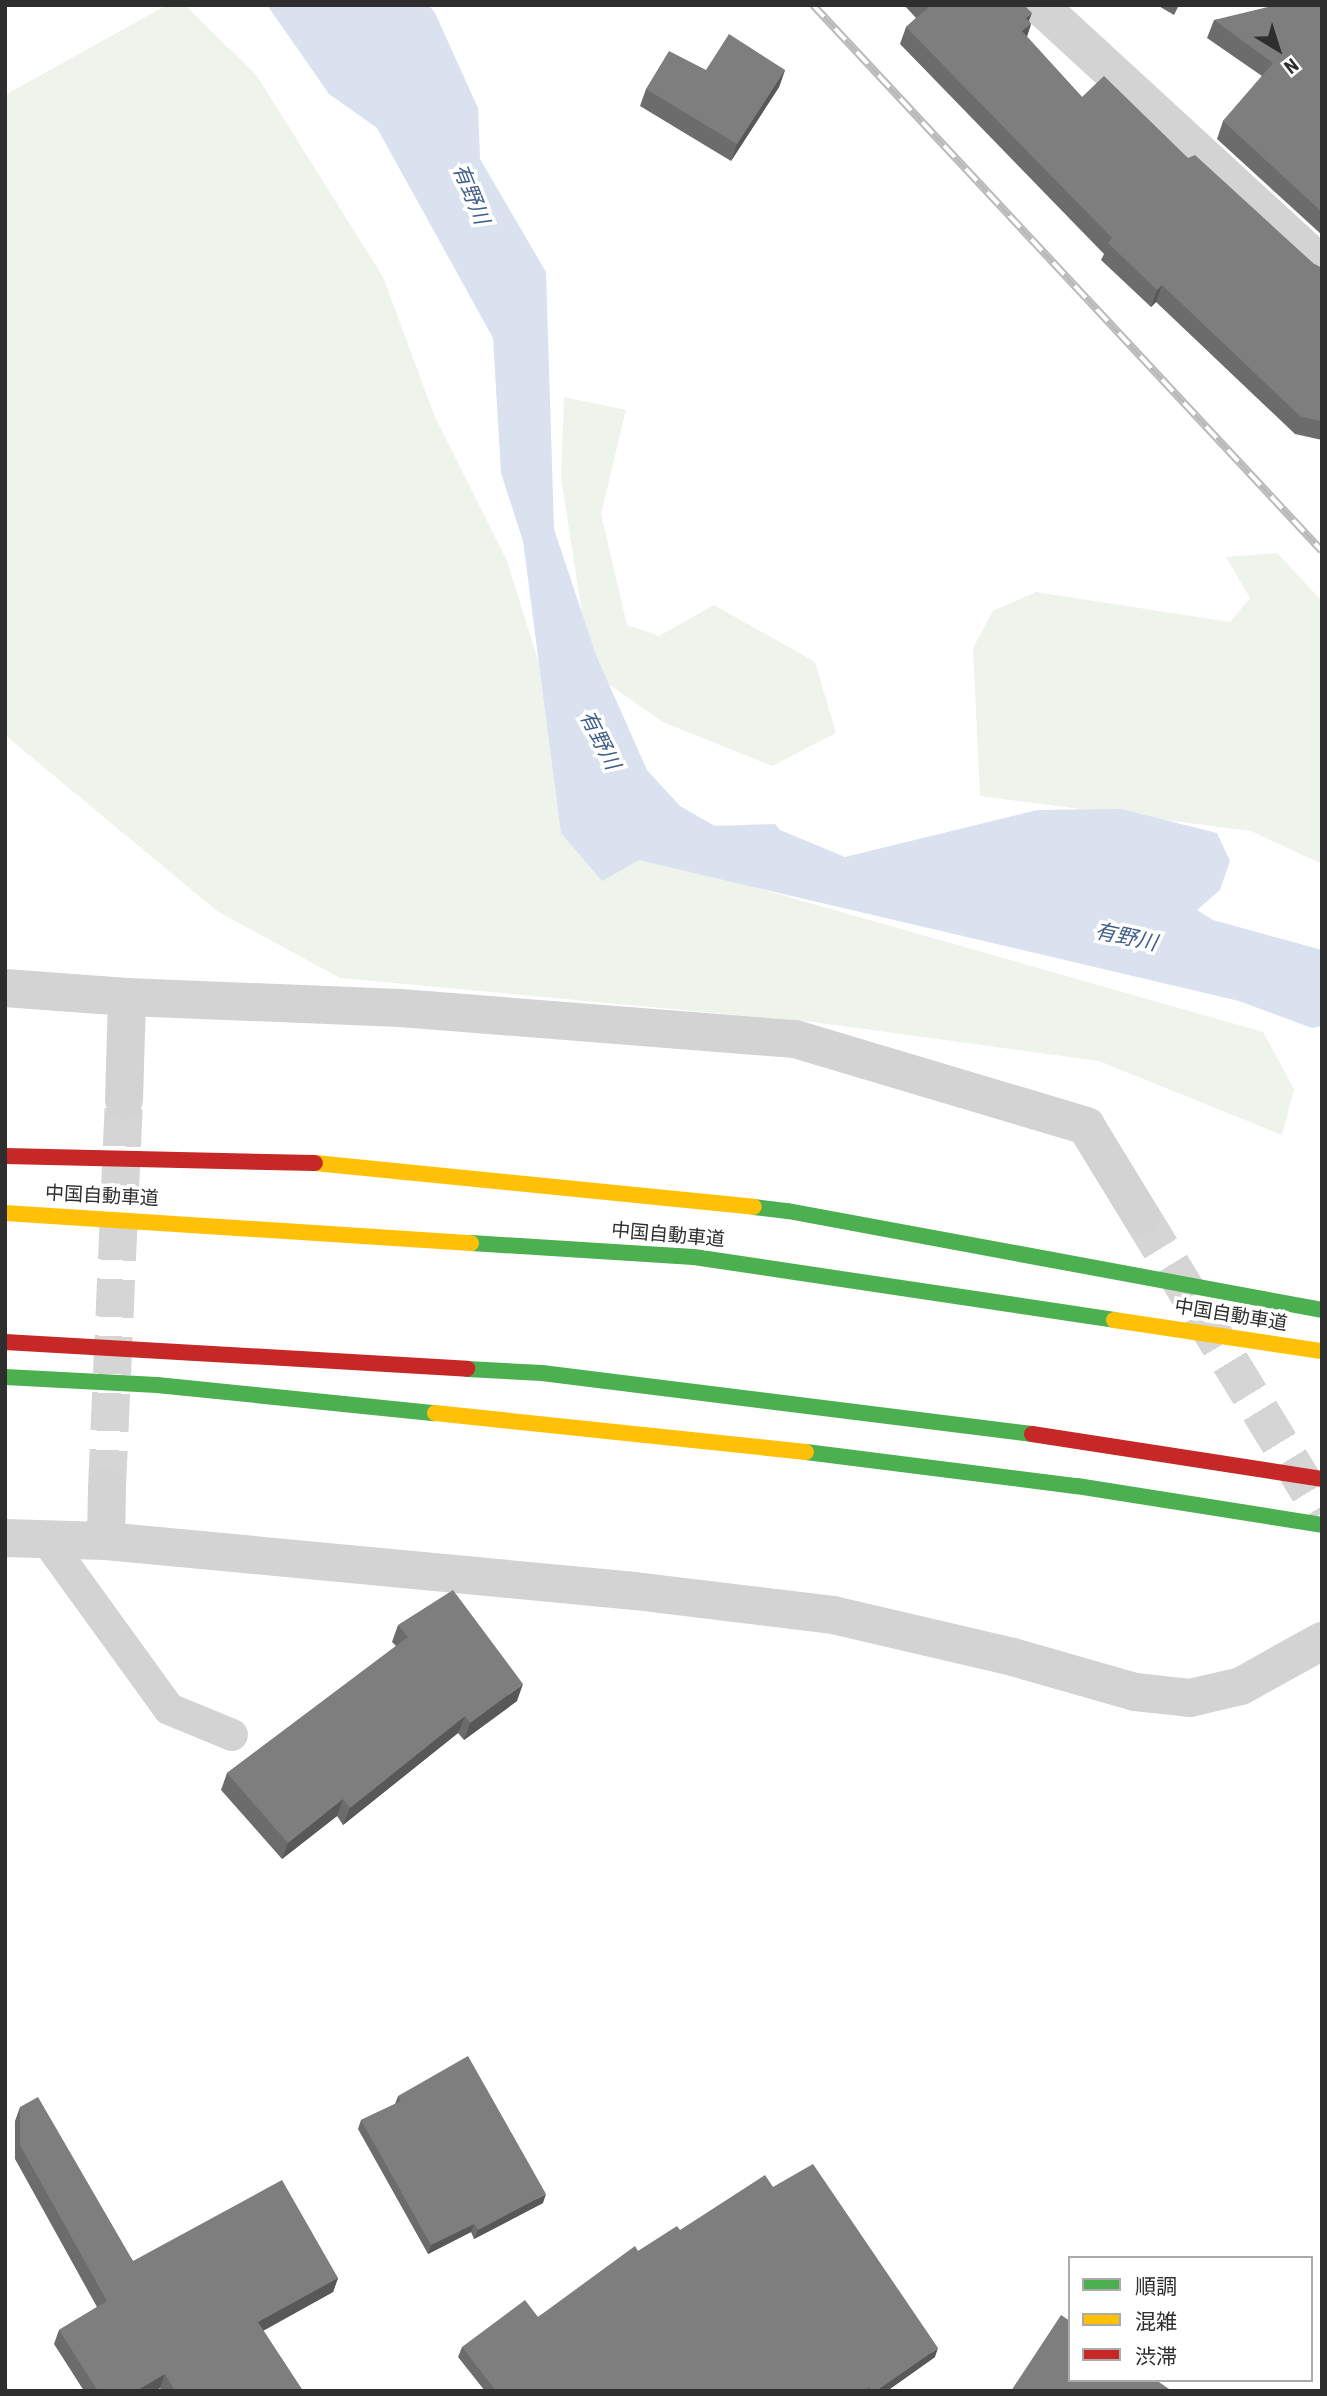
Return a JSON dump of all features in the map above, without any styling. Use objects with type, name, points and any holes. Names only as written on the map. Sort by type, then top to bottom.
[{"type":"highway","points":[[5,1156],[321,1163],[788,1211],[1322,1310]]},
{"type":"highway","name":"中国自動車道","points":[[5,1213],[694,1257],[1322,1351]]},
{"type":"highway","points":[[5,1342],[542,1373],[1083,1440],[1322,1479]]},
{"type":"highway","points":[[5,1377],[157,1385],[730,1442],[1077,1486],[1322,1525]]},
{"type":"street","points":[[1039,5],[1322,265]]},
{"type":"street","points":[[5,988],[127,997],[400,1007],[794,1039],[1086,1126],[1142,1216]]},
{"type":"street","points":[[124,1100],[127,997]]},
{"type":"street","points":[[106,1541],[107,1488]]},
{"type":"street","points":[[5,1538],[106,1541],[635,1591],[833,1615],[1013,1657],[1135,1692],[1190,1698],[1241,1686],[1322,1641]]},
{"type":"lane","points":[[46,1539],[169,1709],[232,1735]]},
{"type":"shaded area","points":[[167,5],[185,5],[257,76],[383,277],[435,417],[507,561],[578,788],[757,888],[1263,1032],[1294,1089],[1282,1135],[1099,1061],[813,1022],[340,978],[217,911],[5,735],[5,95]]},
{"type":"shaded area","points":[[564,397],[626,410],[601,514],[627,625],[659,636],[714,605],[815,662],[836,733],[772,766],[663,722],[591,672],[561,477]]},
{"type":"shaded area","points":[[1277,553],[1322,601],[1322,864],[1251,831],[980,796],[973,648],[993,611],[1036,592],[1230,622],[1250,598],[1226,557]]},
{"type":"water","name":"有野川","points":[[267,5],[429,5],[435,13],[478,108],[480,159],[546,272],[554,529],[596,655],[647,770],[680,806],[715,826],[775,824],[780,830],[845,857],[1037,810],[1121,809],[1217,833],[1230,861],[1220,890],[1197,910],[1213,920],[1322,950],[1322,1026],[1312,1028],[1239,1001],[639,860],[602,881],[561,833],[523,541],[501,473],[493,338],[377,128],[329,94]]},
{"type":"building","points":[[926,5],[1024,5],[1032,13],[1026,18],[1031,24],[1022,31],[1082,97],[1104,76],[1188,158],[1195,155],[1314,264],[1322,268],[1322,421],[1301,417],[1162,285],[1157,290],[1108,243],[1112,238],[906,27],[928,8]]},
{"type":"building","points":[[1276,5],[1322,5],[1322,212],[1223,121],[1273,63],[1214,20]]},
{"type":"building","points":[[729,34],[785,70],[737,144],[646,89],[669,51],[706,70]]},
{"type":"building","points":[[453,1590],[523,1684],[470,1723],[465,1716],[350,1808],[343,1799],[288,1843],[227,1773],[408,1637],[398,1625]]},
{"type":"building","points":[[468,2056],[546,2194],[478,2230],[474,2224],[431,2245],[361,2120],[401,2101],[398,2096]]},
{"type":"building","points":[[38,2097],[133,2261],[282,2180],[338,2278],[258,2322],[303,2391],[175,2391],[165,2374],[136,2391],[98,2391],[59,2330],[107,2301],[20,2145],[20,2107]]},
{"type":"building","points":[[813,2164],[938,2348],[876,2391],[869,2387],[864,2391],[496,2391],[462,2347],[525,2300],[538,2317],[635,2246],[638,2251],[677,2226],[680,2230],[765,2175],[773,2187]]},
{"type":"building","points":[[1061,2315],[1068,2320],[1068,2382],[1159,2382],[1172,2391],[1011,2391]]},
{"type":"tunnel","points":[[107,1488],[124,1100]]},
{"type":"tunnel","points":[[1141,1216],[1322,1513]]},
{"type":"railway","points":[[813,5],[1322,551]]},
{"type":"traffic: fast","points":[[754,1207],[788,1211],[1322,1310]]},
{"type":"traffic: fast","points":[[471,1243],[694,1257],[1114,1320]]},
{"type":"traffic: fast","points":[[467,1369],[542,1373],[1032,1434]]},
{"type":"traffic: fast","points":[[5,1377],[157,1385],[435,1413]]},
{"type":"traffic: fast","points":[[806,1452],[1077,1486],[1322,1525]]},
{"type":"traffic: slow","points":[[315,1163],[754,1207]]},
{"type":"traffic: slow","points":[[5,1213],[471,1243]]},
{"type":"traffic: slow","points":[[1114,1320],[1322,1351]]},
{"type":"traffic: slow","points":[[435,1413],[806,1452]]},
{"type":"traffic: jam","points":[[5,1156],[315,1163]]},
{"type":"traffic: jam","points":[[5,1342],[467,1369]]},
{"type":"traffic: jam","points":[[1032,1434],[1322,1479]]}]
